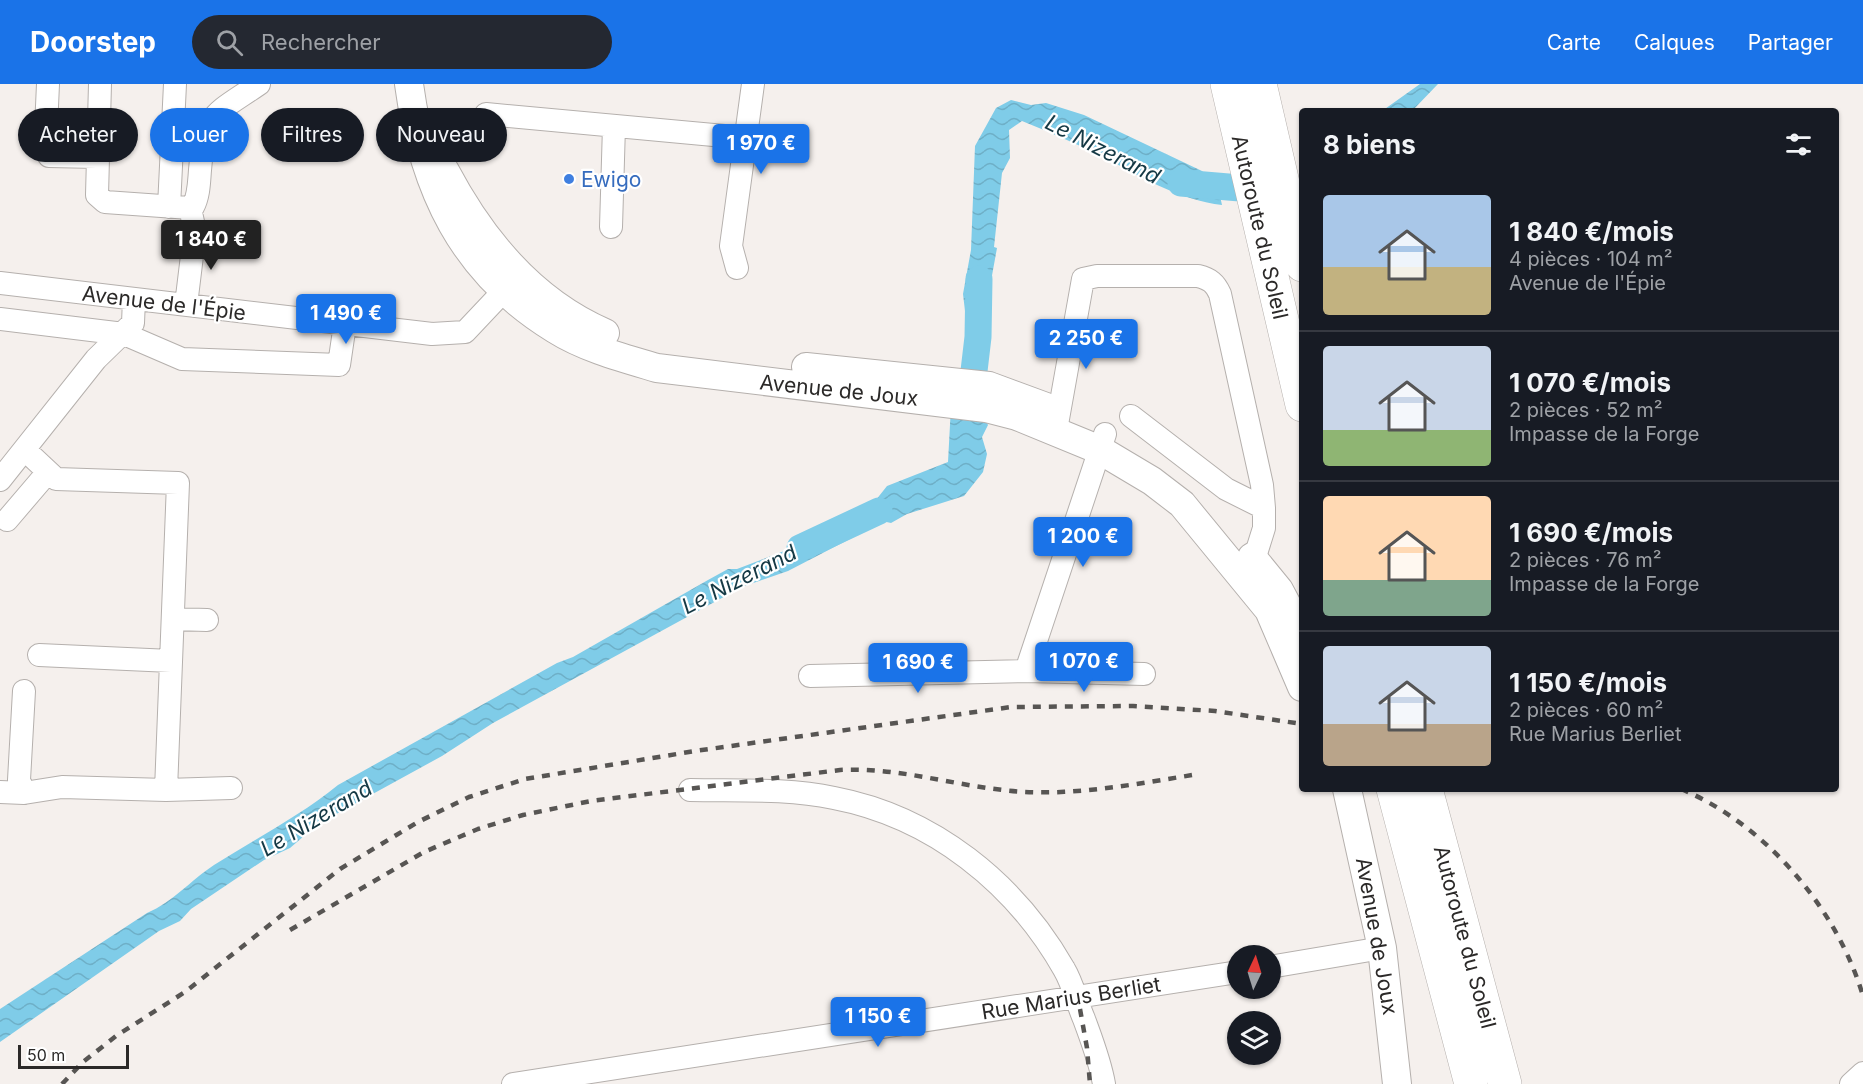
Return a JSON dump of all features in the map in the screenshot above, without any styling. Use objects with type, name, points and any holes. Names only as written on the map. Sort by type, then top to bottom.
[{"type":"highway","name":"Autoroute du Soleil","points":[[1227,84],[1299,392]]},
{"type":"highway","name":"Autoroute du Soleil","points":[[1260,84],[1299,252]]},
{"type":"highway","name":"Autoroute du Soleil","points":[[1394,792],[1471,1084]]},
{"type":"highway","name":"Autoroute du Soleil","points":[[1427,792],[1505,1084]]},
{"type":"main road","name":"Avenue de Joux","points":[[409,84],[424,157],[448,221],[471,254],[512,283],[556,330],[612,355],[657,368],[945,391],[987,397],[1017,416],[1058,421],[1102,442],[1182,504],[1246,565],[1279,590],[1299,627]]},
{"type":"main road","name":"Avenue de Joux","points":[[422,84],[429,128],[444,169],[460,201],[488,241],[512,283]]},
{"type":"main road","name":"Avenue de Joux","points":[[1246,565],[1269,610],[1299,680]]},
{"type":"main road","name":"Avenue de Joux","points":[[1348,792],[1397,1084]]},
{"type":"main road","name":"Avenue de Joux","points":[[1374,950],[1381,1084]]},
{"type":"street","points":[[47,108],[48,84]]},
{"type":"street","points":[[99,108],[100,84]]},
{"type":"street","points":[[175,84],[179,208],[195,231],[186,305]]},
{"type":"street","points":[[97,162],[97,195],[100,200],[179,208],[193,207],[197,196],[203,136],[210,121],[259,84]]},
{"type":"street","points":[[737,268],[731,246],[753,84]]},
{"type":"street","points":[[507,116],[746,138]]},
{"type":"street","points":[[611,227],[614,126]]},
{"type":"street","points":[[1058,421],[1081,282],[1087,276],[1198,276],[1208,278],[1216,284],[1237,366],[1264,508],[1264,528],[1246,565]]},
{"type":"street","name":"Avenue de l'Épie","points":[[0,283],[432,333],[465,332],[512,283]]},
{"type":"street","points":[[0,480],[96,359],[133,323],[134,299]]},
{"type":"street","points":[[0,319],[124,334],[182,359],[339,365],[345,324]]},
{"type":"street","points":[[1131,416],[1226,489],[1264,508]]},
{"type":"street","points":[[1026,671],[1102,442]]},
{"type":"street","points":[[25,450],[56,479],[178,483],[165,790]]},
{"type":"street","points":[[3,524],[48,472]]},
{"type":"street","points":[[0,490],[3,524]]},
{"type":"street","points":[[173,619],[207,620]]},
{"type":"street","points":[[39,655],[171,661]]},
{"type":"street","points":[[810,676],[1026,671],[1144,674]]},
{"type":"street","points":[[24,691],[19,780],[24,793]]},
{"type":"street","points":[[0,792],[24,793],[63,787],[165,790],[231,788]]},
{"type":"street","points":[[690,790],[808,793],[879,810],[920,828],[961,853],[1003,887],[1035,926],[1065,970],[1100,1064],[1104,1084]]},
{"type":"street","points":[[1281,965],[1374,950]]},
{"type":"street","name":"Rue Marius Berliet","points":[[513,1084],[559,1081],[1227,974]]},
{"type":"street","points":[[1851,1084],[1863,1073]]},
{"type":"water","points":[[1420,84],[1438,84],[1415,108],[1386,108]]},
{"type":"water","points":[[1011,100],[1031,105],[1046,103],[1084,115],[1202,171],[1218,187],[1222,205],[1193,199],[1165,188],[1089,150],[1022,121],[1009,130],[1010,158],[1002,173],[994,247],[997,248],[985,314],[965,311],[963,294],[971,250],[975,146],[996,108]]},
{"type":"water","points":[[951,406],[979,407],[988,425],[982,437],[987,454],[983,472],[964,496],[907,514],[891,523],[882,521],[788,571],[742,587],[493,723],[442,756],[318,824],[290,848],[264,860],[191,909],[180,921],[159,931],[0,1042],[0,1009],[165,903],[214,865],[293,817],[338,785],[557,663],[573,657],[728,569],[737,569],[844,528],[868,510],[887,486],[948,462]]},
{"type":"waterway","name":"Le Nizerand","points":[[1181,183],[1240,188]]},
{"type":"waterway","name":"Le Nizerand","points":[[970,405],[978,337],[979,279]]},
{"type":"waterway","name":"Le Nizerand","points":[[800,548],[879,511]]},
{"type":"railway","points":[[62,1084],[83,1062],[116,1036],[185,992],[340,869],[418,822],[469,797],[525,779],[695,751],[1011,707],[1133,706],[1215,711],[1299,724]]},
{"type":"railway","points":[[290,930],[424,852],[478,829],[523,815],[591,801],[840,770],[881,771],[1028,792],[1101,789],[1199,774]]},
{"type":"railway","points":[[1687,792],[1712,804],[1741,824],[1769,847],[1794,873],[1816,901],[1835,931],[1851,963],[1863,996]]},
{"type":"railway","points":[[1080,1009],[1090,1084]]},
{"type":"place","name":"Ewigo","points":[[569,179]]}]
